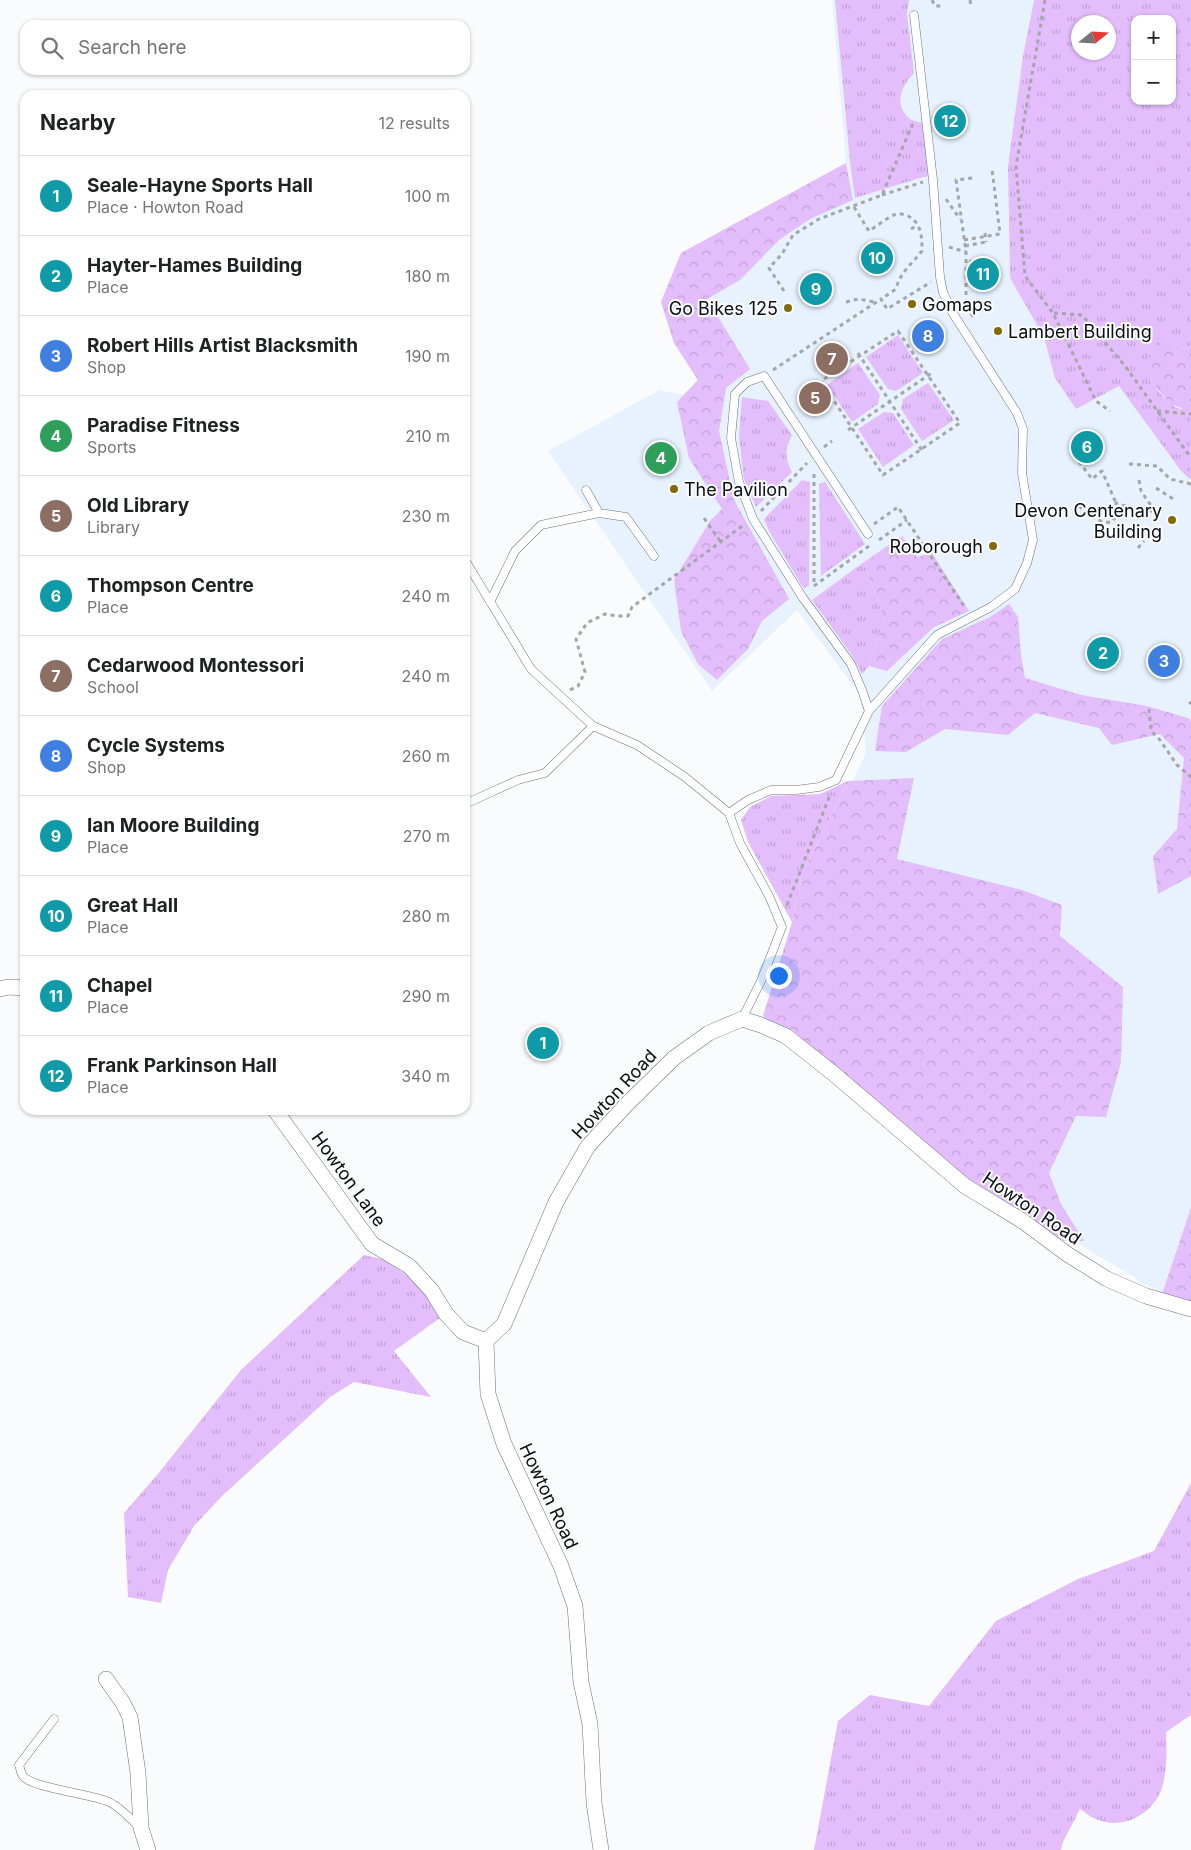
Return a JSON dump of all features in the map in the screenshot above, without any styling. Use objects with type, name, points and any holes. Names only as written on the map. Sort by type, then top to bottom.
[{"type":"street","points":[[0,989],[20,988]]},
{"type":"street","name":"Howton Road","points":[[601,1850],[594,1803],[590,1724],[580,1682],[575,1606],[561,1566],[504,1444],[488,1394],[486,1341],[504,1324],[556,1202],[588,1146],[674,1058],[709,1033],[742,1019],[786,1036],[965,1186],[1024,1222],[1067,1254],[1114,1283],[1146,1296],[1191,1309]]},
{"type":"street","name":"Howton Lane","points":[[279,1115],[372,1244],[409,1266],[432,1291],[446,1314],[463,1332],[486,1341]]},
{"type":"street","points":[[106,1679],[123,1703],[130,1717],[138,1773],[141,1828],[148,1850]]},
{"type":"lane","points":[[729,813],[748,800],[771,790],[796,790],[819,787],[836,780],[869,711],[937,636],[991,607],[1015,589],[1027,563],[1033,540],[1022,473],[1023,429],[1017,413],[952,312],[943,292],[940,277],[933,180],[914,15]]},
{"type":"lane","points":[[867,532],[764,376],[747,382],[735,394],[731,438],[739,482],[752,519],[803,598],[851,664],[869,711]]},
{"type":"lane","points":[[586,490],[599,513]]},
{"type":"lane","points":[[490,602],[514,551],[541,525],[599,513],[626,517],[654,556]]},
{"type":"lane","points":[[470,568],[531,669],[593,726],[637,745],[685,777],[729,813],[740,843],[769,896],[782,927],[761,981],[742,1019]]},
{"type":"lane","points":[[470,802],[518,780],[545,773],[593,726]]},
{"type":"lane","points":[[54,1720],[19,1765],[22,1775],[28,1780],[52,1788],[90,1795],[111,1802],[141,1828]]},
{"type":"path","points":[[932,0],[935,6],[943,6]]},
{"type":"path","points":[[970,0],[971,7]]},
{"type":"path","points":[[1046,0],[1016,166],[1025,276],[1054,313],[1096,401],[1110,411]]},
{"type":"path","points":[[882,195],[913,122]]},
{"type":"path","points":[[964,240],[1000,234],[992,169]]},
{"type":"path","points":[[973,178],[956,180],[966,252],[966,306],[973,317]]},
{"type":"path","points":[[784,291],[769,268],[782,254],[793,235],[819,219],[920,183]]},
{"type":"path","points":[[764,376],[896,289],[898,280],[904,270],[922,251],[921,233],[918,225],[912,219],[905,215],[897,214],[869,231],[854,207]]},
{"type":"path","points":[[911,229],[918,225]]},
{"type":"path","points":[[965,246],[986,242],[985,233]]},
{"type":"path","points":[[950,247],[966,252]]},
{"type":"path","points":[[967,281],[970,274],[971,258]]},
{"type":"path","points":[[881,299],[888,310],[940,277]]},
{"type":"path","points":[[846,302],[858,299],[876,302]]},
{"type":"path","points":[[1054,313],[1082,315],[1125,366],[1191,458]]},
{"type":"path","points":[[898,326],[898,331],[960,423],[884,476],[850,429],[821,380],[898,331]]},
{"type":"path","points":[[859,355],[922,450]]},
{"type":"path","points":[[850,429],[933,372]]},
{"type":"path","points":[[1157,411],[1191,414]]},
{"type":"path","points":[[1074,455],[1092,479],[1102,472],[1116,503],[1116,516],[1112,522],[1104,523],[1098,521],[1079,506]]},
{"type":"path","points":[[1129,464],[1157,466],[1170,478],[1191,484]]},
{"type":"path","points":[[562,696],[578,686],[585,672],[576,639],[587,623],[605,614],[628,616],[632,607],[752,519],[797,475]]},
{"type":"path","points":[[1116,503],[1141,515],[1150,513],[1152,507],[1141,491],[1139,480]]},
{"type":"path","points":[[814,483],[814,586]]},
{"type":"path","points":[[1156,488],[1175,500]]},
{"type":"path","points":[[867,532],[898,507],[971,618]]},
{"type":"path","points":[[704,518],[720,541]]},
{"type":"path","points":[[803,598],[814,586],[906,520]]},
{"type":"path","points":[[1138,548],[1144,541]]},
{"type":"path","points":[[1149,709],[1151,731],[1177,765],[1191,777]]},
{"type":"path","points":[[788,899],[836,780]]},
{"type":"shaded area","points":[[832,0],[1034,0],[1023,56],[1008,166],[1010,278],[1044,337],[1055,378],[1076,409],[1119,386],[1181,471],[1191,480],[1191,1303],[1162,1294],[971,1179],[804,893],[866,752],[860,695],[797,610],[712,691],[548,451],[660,390],[683,395],[698,380],[674,343],[661,302],[681,253],[846,163]]},
{"type":"green space","points":[[835,0],[909,0],[907,13],[914,73],[903,89],[900,101],[904,113],[909,118],[923,123],[929,176],[855,198]]},
{"type":"green space","points":[[1034,0],[1191,0],[1191,346],[1187,349],[1170,342],[1150,380],[1173,405],[1184,409],[1191,408],[1191,480],[1181,471],[1119,386],[1076,409],[1055,378],[1044,337],[1010,278],[1008,166],[1023,56]]},
{"type":"green space","points":[[846,163],[853,200],[810,219],[779,240],[740,280],[707,299],[750,369],[726,388],[719,431],[734,500],[789,599],[762,621],[748,649],[717,680],[698,664],[681,631],[674,580],[710,521],[722,509],[689,458],[677,402],[698,380],[674,343],[661,302],[681,253]]},
{"type":"green space","points":[[898,335],[923,373],[896,391],[888,389],[866,357]]},
{"type":"green space","points":[[1161,341],[1170,342],[1187,349],[1191,346],[1191,408],[1186,410],[1170,404],[1150,380],[1148,359]]},
{"type":"green space","points":[[858,363],[880,395],[878,404],[852,422],[827,385]]},
{"type":"green space","points":[[928,383],[954,420],[922,441],[901,409],[903,399]]},
{"type":"green space","points":[[742,397],[768,401],[792,435],[786,454],[792,472],[756,507],[744,479],[739,437]]},
{"type":"green space","points":[[884,412],[893,413],[914,445],[883,467],[858,429]]},
{"type":"green space","points":[[802,480],[810,482],[809,585],[804,589],[769,531],[764,519]]},
{"type":"green space","points":[[825,482],[865,544],[821,576],[819,484]]},
{"type":"green space","points":[[902,536],[917,557],[932,553],[969,611],[934,627],[887,671],[869,666],[884,618],[864,562]]},
{"type":"green space","points":[[864,562],[884,618],[869,666],[862,674],[851,654],[812,600]]},
{"type":"green space","points":[[1009,604],[1018,617],[1025,678],[1081,695],[1147,706],[1188,718],[1191,721],[1191,876],[1158,894],[1153,856],[1177,829],[1184,758],[1160,734],[1112,745],[1099,728],[1035,713],[1008,735],[945,729],[906,752],[875,751],[882,706],[942,639],[990,617]]},
{"type":"green space","points":[[914,778],[897,859],[1022,890],[1062,905],[1060,936],[1123,987],[1121,1062],[1106,1117],[1076,1116],[1049,1173],[1061,1204],[1084,1241],[1064,1241],[1028,1217],[969,1183],[792,1030],[763,1016],[792,922],[803,872],[848,781]]},
{"type":"green space","points":[[848,781],[803,872],[792,922],[748,842],[741,820],[750,807],[771,796],[820,794]]},
{"type":"green space","points":[[1191,1208],[1191,1303],[1162,1294]]},
{"type":"green space","points":[[364,1255],[382,1259],[404,1273],[424,1290],[440,1318],[394,1351],[431,1397],[354,1382],[330,1397],[221,1497],[194,1526],[168,1570],[161,1603],[128,1597],[124,1513],[241,1370]]},
{"type":"green space","points":[[1191,1483],[1191,1715],[1166,1732],[1164,1779],[1160,1793],[1148,1809],[1133,1819],[1115,1823],[1094,1818],[1080,1809],[1063,1842],[1061,1850],[814,1850],[838,1721],[870,1695],[929,1706],[996,1621],[1078,1579],[1154,1551]]},
{"type":"place","name":"Frank Parkinson Hall","points":[[950,121]]},
{"type":"place","name":"Great Hall","points":[[877,258]]},
{"type":"place","name":"Chapel","points":[[983,274]]},
{"type":"place","name":"Ian Moore Building","points":[[816,289]]},
{"type":"place","name":"Gomaps","points":[[912,304]]},
{"type":"place","name":"Go Bikes 125","points":[[788,308]]},
{"type":"place","name":"Lambert Building","points":[[998,331]]},
{"type":"place","name":"Cycle Systems","points":[[928,336]]},
{"type":"place","name":"Cedarwood Montessori","points":[[832,359]]},
{"type":"place","name":"Old Library","points":[[815,398]]},
{"type":"place","name":"Thompson Centre","points":[[1087,447]]},
{"type":"place","name":"Paradise Fitness","points":[[661,458]]},
{"type":"place","name":"The Pavilion","points":[[674,489]]},
{"type":"place","name":"Devon Centenary Building","points":[[1172,520]]},
{"type":"place","name":"Roborough","points":[[993,546]]},
{"type":"place","name":"Hayter-Hames Building","points":[[1103,653]]},
{"type":"place","name":"Robert Hills Artist Blacksmith","points":[[1164,661]]},
{"type":"place","name":"Seale-Hayne Sports Hall","points":[[543,1043]]}]
